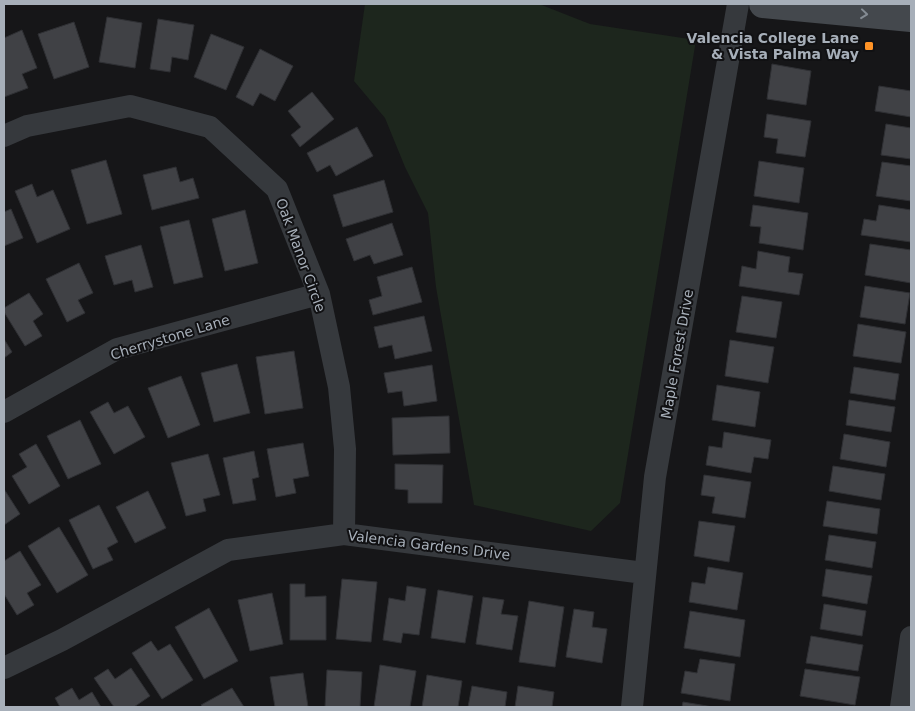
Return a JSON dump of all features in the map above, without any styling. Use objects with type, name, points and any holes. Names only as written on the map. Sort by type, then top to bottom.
[{"type":"street","name":"Maple Forest Drive","points":[[632,707],[655,477],[738,4]]},
{"type":"street","points":[[763,4],[911,18]]},
{"type":"street","name":"Oak Manor Circle","points":[[4,136],[27,126],[130,106],[210,127],[277,189],[319,294],[340,387],[345,449],[344,534]]},
{"type":"street","name":"Cherrystone Lane","points":[[4,412],[117,349],[319,294]]},
{"type":"street","name":"Valencia Gardens Drive","points":[[4,668],[62,640],[228,550],[344,534],[644,573]]},
{"type":"street","points":[[902,707],[911,637]]},
{"type":"shaded area","points":[[365,4],[539,4],[590,24],[696,40],[620,503],[591,531],[474,505],[436,287],[428,213],[405,167],[385,118],[354,81]]},
{"type":"building","points":[[107,17],[142,23],[135,68],[99,62]]},
{"type":"building","points":[[158,19],[194,25],[188,60],[172,57],[170,72],[150,69]]},
{"type":"building","points":[[74,22],[89,67],[54,79],[38,34]]},
{"type":"building","points":[[22,30],[37,68],[22,74],[28,88],[4,97],[4,38]]},
{"type":"building","points":[[211,34],[244,47],[226,90],[194,77]]},
{"type":"building","points":[[260,49],[293,66],[275,101],[260,93],[253,106],[236,97]]},
{"type":"building","points":[[772,64],[811,71],[806,105],[767,99]]},
{"type":"building","points":[[879,86],[911,91],[911,117],[875,111]]},
{"type":"building","points":[[312,92],[334,119],[300,147],[291,135],[301,127],[288,111]]},
{"type":"building","points":[[767,114],[811,121],[805,157],[776,153],[778,139],[764,137]]},
{"type":"building","points":[[886,124],[911,128],[911,159],[881,155]]},
{"type":"building","points":[[357,127],[373,156],[336,176],[330,165],[317,172],[307,153]]},
{"type":"building","points":[[106,160],[122,214],[87,224],[71,170]]},
{"type":"building","points":[[759,161],[804,168],[799,203],[754,196]]},
{"type":"building","points":[[882,162],[911,166],[911,201],[876,196]]},
{"type":"building","points":[[176,167],[180,182],[193,178],[199,198],[152,210],[143,175]]},
{"type":"building","points":[[384,180],[393,212],[343,227],[333,195]]},
{"type":"building","points":[[32,184],[37,197],[53,190],[70,229],[37,243],[15,191]]},
{"type":"building","points":[[753,205],[808,213],[803,250],[759,243],[761,227],[750,226]]},
{"type":"building","points":[[879,205],[911,210],[911,242],[861,235],[864,219],[876,221]]},
{"type":"building","points":[[11,209],[23,238],[4,246],[4,212]]},
{"type":"building","points":[[245,210],[258,263],[225,271],[212,219]]},
{"type":"building","points":[[189,220],[203,277],[174,284],[160,227]]},
{"type":"building","points":[[392,223],[403,255],[374,264],[370,255],[354,261],[346,239]]},
{"type":"building","points":[[870,244],[911,250],[911,283],[865,275]]},
{"type":"building","points":[[141,245],[153,287],[135,292],[132,280],[114,285],[105,256]]},
{"type":"building","points":[[758,251],[790,257],[788,272],[803,274],[799,295],[739,286],[742,266],[756,269]]},
{"type":"building","points":[[79,263],[93,293],[78,300],[85,313],[67,322],[46,279]]},
{"type":"building","points":[[412,267],[422,302],[373,315],[369,300],[382,296],[377,277]]},
{"type":"building","points":[[865,286],[910,293],[905,324],[860,317]]},
{"type":"building","points":[[29,293],[43,314],[33,321],[42,336],[25,346],[4,312],[4,308]]},
{"type":"building","points":[[742,296],[782,302],[776,338],[736,332]]},
{"type":"building","points":[[424,316],[432,351],[395,359],[392,345],[379,348],[374,327]]},
{"type":"building","points":[[858,324],[906,332],[901,363],[853,356]]},
{"type":"building","points":[[4,339],[12,352],[4,358]]},
{"type":"building","points":[[730,340],[774,347],[768,383],[725,376]]},
{"type":"building","points":[[294,351],[303,408],[265,414],[256,357]]},
{"type":"building","points":[[237,364],[250,413],[214,422],[201,373]]},
{"type":"building","points":[[432,365],[437,401],[404,406],[402,391],[388,393],[384,373]]},
{"type":"building","points":[[854,367],[899,374],[895,400],[850,393]]},
{"type":"building","points":[[181,376],[200,425],[168,438],[148,388]]},
{"type":"building","points":[[717,385],[760,392],[755,427],[712,420]]},
{"type":"building","points":[[849,400],[895,407],[891,432],[846,425]]},
{"type":"building","points":[[108,402],[114,413],[128,406],[145,437],[114,454],[90,412]]},
{"type":"building","points":[[449,416],[450,453],[393,455],[392,418]]},
{"type":"building","points":[[80,420],[101,464],[68,479],[47,436]]},
{"type":"building","points":[[724,432],[771,440],[768,459],[754,457],[751,473],[706,465],[709,446],[722,448]]},
{"type":"building","points":[[844,434],[890,442],[886,467],[840,459]]},
{"type":"building","points":[[303,443],[309,476],[293,479],[296,493],[276,497],[267,449]]},
{"type":"building","points":[[36,444],[60,486],[29,504],[12,476],[27,467],[19,454]]},
{"type":"building","points":[[254,451],[259,477],[252,479],[256,500],[233,504],[223,458]]},
{"type":"building","points":[[208,454],[220,495],[203,499],[206,511],[186,516],[171,463]]},
{"type":"building","points":[[395,464],[443,465],[442,503],[408,503],[408,490],[395,489]]},
{"type":"building","points":[[833,466],[885,474],[881,500],[829,491]]},
{"type":"building","points":[[704,475],[751,482],[745,518],[712,513],[715,497],[701,495]]},
{"type":"building","points":[[4,489],[20,514],[4,525]]},
{"type":"building","points":[[148,491],[166,528],[135,543],[116,507]]},
{"type":"building","points":[[827,501],[880,509],[877,534],[823,526]]},
{"type":"building","points":[[99,505],[118,542],[107,548],[113,560],[93,569],[69,520]]},
{"type":"building","points":[[699,521],[735,526],[729,562],[694,556]]},
{"type":"building","points":[[59,527],[88,575],[57,593],[28,546]]},
{"type":"building","points":[[829,535],[876,542],[872,568],[825,560]]},
{"type":"building","points":[[20,551],[41,585],[27,593],[34,605],[17,615],[4,594],[4,561]]},
{"type":"building","points":[[708,567],[743,573],[737,610],[689,602],[692,582],[705,584]]},
{"type":"building","points":[[826,569],[872,576],[867,604],[822,596]]},
{"type":"building","points":[[342,579],[377,582],[371,642],[336,639]]},
{"type":"building","points":[[290,584],[305,584],[305,597],[326,596],[326,640],[290,640]]},
{"type":"building","points":[[407,586],[426,589],[419,635],[403,633],[401,643],[383,640],[389,598],[405,601]]},
{"type":"building","points":[[438,590],[473,596],[465,643],[431,638]]},
{"type":"building","points":[[272,593],[283,644],[250,651],[238,600]]},
{"type":"building","points":[[483,597],[504,600],[501,614],[518,616],[512,650],[476,644]]},
{"type":"building","points":[[529,601],[564,607],[555,667],[519,662]]},
{"type":"building","points":[[824,604],[866,611],[862,636],[820,629]]},
{"type":"building","points":[[209,608],[238,661],[204,679],[175,627]]},
{"type":"building","points":[[574,609],[594,612],[592,627],[607,629],[602,663],[566,657]]},
{"type":"building","points":[[690,611],[745,620],[740,657],[684,648]]},
{"type":"building","points":[[811,636],[863,645],[858,671],[806,663]]},
{"type":"building","points":[[151,641],[158,651],[170,644],[193,680],[162,699],[132,653]]},
{"type":"building","points":[[700,659],[735,664],[730,701],[681,693],[685,671],[697,673]]},
{"type":"building","points":[[380,665],[416,671],[410,707],[374,707]]},
{"type":"building","points":[[131,668],[150,696],[134,707],[114,707],[94,678],[108,669],[115,679]]},
{"type":"building","points":[[805,669],[860,677],[855,705],[800,696]]},
{"type":"building","points":[[327,670],[362,672],[360,707],[325,707]]},
{"type":"building","points":[[303,673],[308,707],[275,707],[270,677]]},
{"type":"building","points":[[427,675],[462,681],[458,707],[422,707]]},
{"type":"building","points":[[472,686],[507,692],[505,707],[468,707]]},
{"type":"building","points":[[518,686],[554,692],[552,707],[515,707]]},
{"type":"building","points":[[72,688],[79,700],[92,692],[101,707],[60,707],[55,698]]},
{"type":"building","points":[[232,688],[244,707],[203,707],[201,705]]},
{"type":"building","points":[[683,702],[713,707],[682,707]]},
{"type":"place","name":"Valencia College Lane & Vista Palma Way","points":[[869,46]]}]
